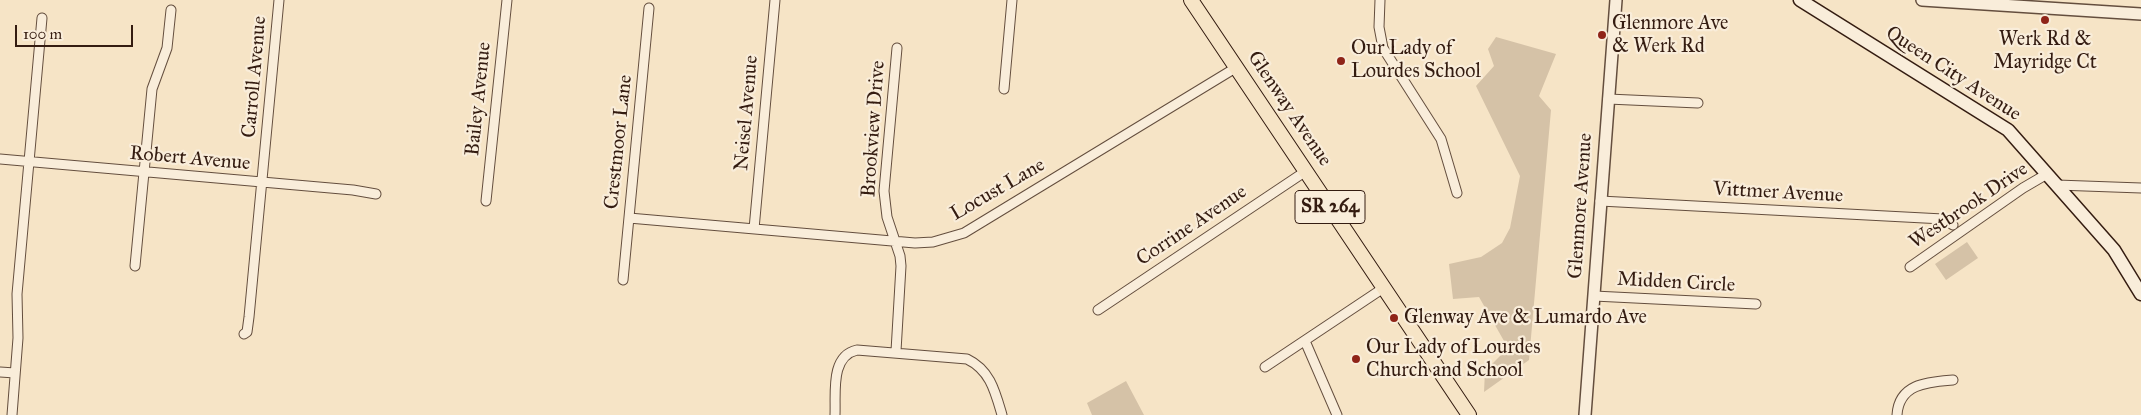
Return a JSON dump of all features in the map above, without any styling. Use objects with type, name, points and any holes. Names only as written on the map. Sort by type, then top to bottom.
[{"type":"main road","name":"Glenway Avenue","points":[[1191,0],[1469,415]]},
{"type":"main road","name":"Queen City Avenue","points":[[1800,0],[1993,119],[2021,142],[2114,250],[2141,294]]},
{"type":"street","name":"Carroll Avenue","points":[[244,334],[247,332],[249,317],[279,0]]},
{"type":"street","name":"Bailey Avenue","points":[[486,201],[506,0]]},
{"type":"street","name":"Neisel Avenue","points":[[754,229],[775,0]]},
{"type":"street","points":[[1004,89],[1012,0]]},
{"type":"street","points":[[1380,0],[1378,27],[1383,48],[1441,139],[1457,193]]},
{"type":"street","name":"Glenmore Avenue","points":[[1585,415],[1616,0]]},
{"type":"street","points":[[1922,0],[2057,4],[2141,14]]},
{"type":"street","name":"Crestmoor Lane","points":[[623,280],[649,8]]},
{"type":"street","points":[[135,266],[152,89],[167,48],[171,10]]},
{"type":"street","points":[[12,415],[18,338],[17,294],[42,18]]},
{"type":"street","name":"Brookview Drive","points":[[896,351],[901,266],[900,256],[887,218],[884,190],[897,48]]},
{"type":"street","name":"Locust Lane","points":[[629,218],[894,241],[932,242],[964,233],[1237,67]]},
{"type":"street","points":[[1608,99],[1698,103]]},
{"type":"street","name":"Robert Avenue","points":[[0,159],[376,194]]},
{"type":"street","name":"Corrine Avenue","points":[[1098,310],[1306,171]]},
{"type":"street","name":"Westbrook Drive","points":[[1910,267],[2047,174]]},
{"type":"street","name":"Westbrook Drive","points":[[2057,184],[2141,188]]},
{"type":"street","name":"Vittmer Avenue","points":[[1600,201],[1943,219],[1953,225]]},
{"type":"street","points":[[1265,367],[1384,287]]},
{"type":"street","name":"Midden Circle","points":[[1594,296],[1756,304]]},
{"type":"street","points":[[1305,341],[1337,415]]},
{"type":"street","points":[[835,415],[838,368],[843,357],[857,350],[896,351],[959,357],[976,363],[988,376],[1002,415]]},
{"type":"street","points":[[0,372],[15,373]]},
{"type":"street","points":[[1897,415],[1902,398],[1913,387],[1927,382],[1954,380]]},
{"type":"shaded area","points":[[1496,37],[1556,54],[1539,96],[1551,110],[1529,360],[1484,392],[1485,371],[1508,348],[1479,297],[1453,299],[1449,264],[1481,257],[1502,243],[1510,228],[1520,176],[1476,86],[1494,66],[1488,49]]},
{"type":"shaded area","points":[[1967,242],[1978,258],[1946,280],[1935,264]]},
{"type":"shaded area","points":[[1126,381],[1144,415],[1092,415],[1087,403]]},
{"type":"place","name":"Werk Rd & Mayridge Ct","points":[[2045,20]]},
{"type":"place","name":"Glenmore Ave & Werk Rd","points":[[1602,35]]},
{"type":"place","name":"Our Lady of Lourdes School","points":[[1341,61]]},
{"type":"place","name":"Glenway Ave & Lumardo Ave","points":[[1394,318]]},
{"type":"place","name":"Our Lady of Lourdes Church and School","points":[[1356,359]]}]
